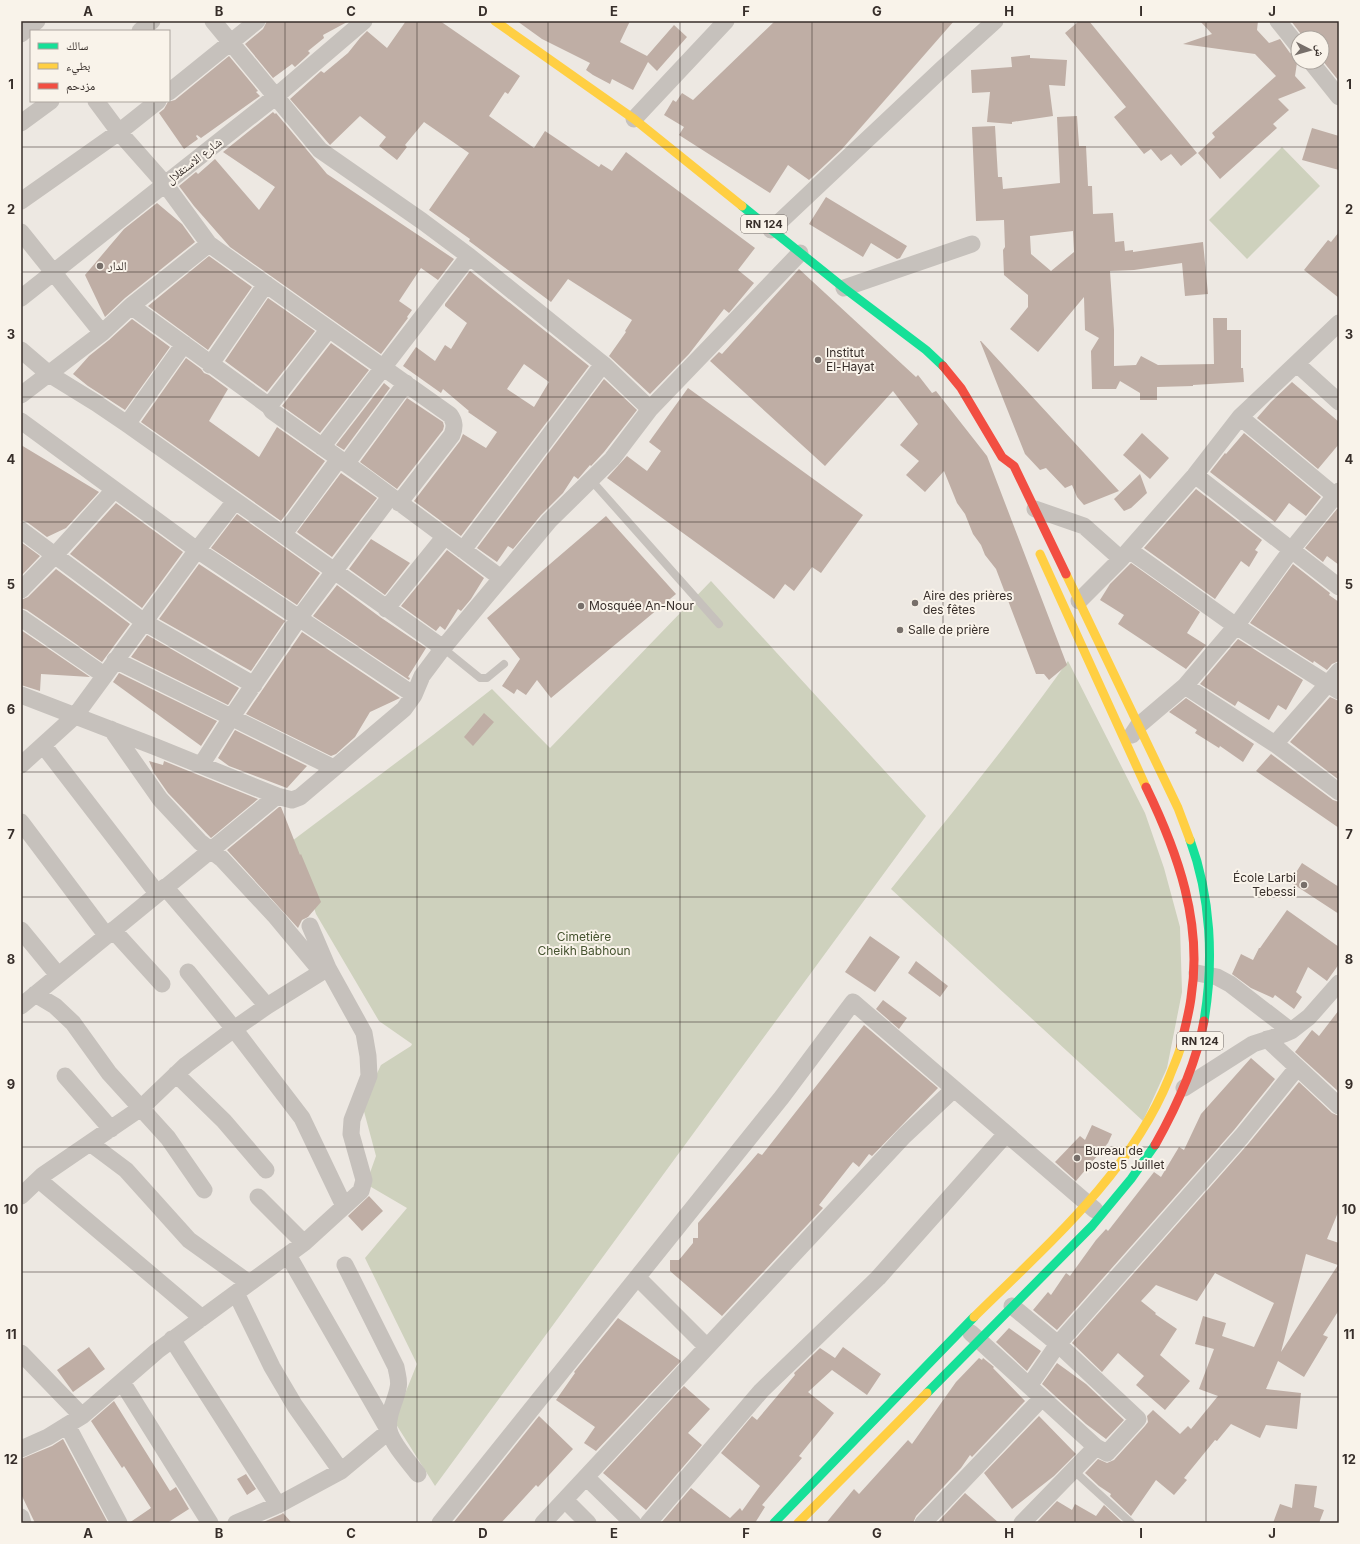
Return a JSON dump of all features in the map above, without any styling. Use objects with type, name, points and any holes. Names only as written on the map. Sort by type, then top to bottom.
[{"type":"main road","name":"RN 124","points":[[495,21],[634,119],[844,288],[939,361],[961,388],[1002,457],[1014,466],[1178,808],[1198,861],[1208,915],[1210,943],[1189,1014],[1184,1037],[1170,1080],[1149,1122],[1136,1141],[1065,1227],[965,1326],[774,1523]]},
{"type":"main road","points":[[1002,457],[1002,469]]},
{"type":"main road","name":"RN 124","points":[[798,1523],[1101,1216],[1150,1151],[1174,1110],[1184,1088],[1199,1043],[1209,995],[1194,942],[1191,917],[1180,867],[1166,831],[1036,544]]},
{"type":"street","points":[[141,30],[152,21]]},
{"type":"street","points":[[213,21],[320,150],[422,221],[469,256],[603,364],[650,409]]},
{"type":"street","points":[[170,91],[257,21]]},
{"type":"street","name":"شارع الاستقلال","points":[[21,298],[275,97],[364,21]]},
{"type":"street","points":[[634,119],[726,21]]},
{"type":"street","points":[[771,230],[943,68],[996,21]]},
{"type":"street","points":[[1278,21],[1290,36]]},
{"type":"street","points":[[21,34],[36,24]]},
{"type":"street","points":[[1318,70],[1339,96]]},
{"type":"street","points":[[21,123],[50,102]]},
{"type":"street","points":[[97,102],[119,132],[165,184],[208,244],[406,383],[450,415],[454,421],[452,435],[334,572],[299,618],[201,765]]},
{"type":"street","points":[[21,201],[119,132],[157,102]]},
{"type":"street","points":[[21,232],[102,333]]},
{"type":"street","points":[[21,396],[102,333],[131,306],[208,244]]},
{"type":"street","points":[[844,288],[972,244]]},
{"type":"street","points":[[21,695],[277,796],[292,800],[300,797],[404,709],[414,695],[422,676],[443,648],[549,521],[612,458],[650,409],[800,253]]},
{"type":"street","points":[[322,447],[382,367],[469,256]]},
{"type":"street","points":[[210,365],[266,284]]},
{"type":"street","points":[[131,306],[501,578]]},
{"type":"street","points":[[1079,601],[1125,555],[1195,475],[1240,417],[1339,323]]},
{"type":"street","points":[[269,406],[329,329]]},
{"type":"street","points":[[127,424],[184,344]]},
{"type":"street","points":[[21,350],[49,374],[127,424],[443,648]]},
{"type":"street","points":[[463,550],[603,364]]},
{"type":"street","points":[[1297,364],[1339,402]]},
{"type":"street","points":[[283,535],[406,383]]},
{"type":"street","points":[[1126,744],[1138,726],[1185,686],[1236,626],[1292,549],[1338,495],[1240,417]]},
{"type":"street","points":[[21,421],[196,550],[414,695]]},
{"type":"street","points":[[1195,475],[1339,587]]},
{"type":"street","points":[[21,590],[114,490]]},
{"type":"street","points":[[21,765],[75,716],[196,550],[235,501]]},
{"type":"street","points":[[1035,508],[1084,526],[1125,555],[1236,626],[1335,682],[1275,744]]},
{"type":"street","points":[[21,530],[144,622],[254,685]]},
{"type":"street","points":[[386,609],[445,536]]},
{"type":"street","points":[[21,618],[104,675]]},
{"type":"street","points":[[115,660],[334,768]]},
{"type":"street","points":[[1185,686],[1275,744],[1339,792]]},
{"type":"street","points":[[21,1449],[48,1437],[82,1416],[172,1339],[304,1243],[361,1191],[364,1185],[363,1173],[351,1134],[352,1120],[369,1076],[368,1056],[364,1033],[325,969],[222,859],[200,842],[160,799],[110,729]]},
{"type":"street","points":[[43,745],[161,890],[266,1006]]},
{"type":"street","points":[[21,1006],[109,932],[277,796]]},
{"type":"street","points":[[21,822],[109,932],[162,984]]},
{"type":"street","points":[[310,926],[325,969]]},
{"type":"street","points":[[21,930],[58,975]]},
{"type":"street","points":[[21,1196],[38,1180],[141,1108],[176,1074],[234,1029],[266,1006],[325,969]]},
{"type":"street","points":[[188,972],[302,1118],[344,1206]]},
{"type":"street","points":[[1202,974],[1230,984],[1291,1031]]},
{"type":"street","points":[[1184,1088],[1248,1046],[1291,1031],[1309,1017],[1339,983]]},
{"type":"street","points":[[35,994],[55,1006],[73,1023],[108,1073],[168,1138],[204,1190]]},
{"type":"street","points":[[440,1523],[782,1097],[853,1002],[1101,1216]]},
{"type":"street","points":[[1266,1039],[1339,1106]]},
{"type":"street","points":[[1029,1386],[1058,1344],[1242,1136],[1297,1068]]},
{"type":"street","points":[[176,1074],[224,1121],[266,1170]]},
{"type":"street","points":[[65,1076],[110,1129]]},
{"type":"street","points":[[543,1523],[904,1136],[954,1089]]},
{"type":"street","points":[[648,1523],[761,1391],[878,1278],[1006,1134]]},
{"type":"street","points":[[90,1143],[126,1170],[189,1240],[242,1288],[272,1367],[295,1406],[341,1471]]},
{"type":"street","points":[[38,1180],[202,1318]]},
{"type":"street","points":[[258,1197],[304,1243]]},
{"type":"street","points":[[288,1254],[394,1441],[418,1474]]},
{"type":"street","points":[[236,1523],[278,1505],[341,1471],[389,1431],[390,1416],[399,1379],[396,1366],[345,1265]]},
{"type":"street","points":[[638,1278],[706,1347]]},
{"type":"street","points":[[965,1326],[978,1340],[1096,1447],[1107,1453],[1138,1419],[1058,1344],[1012,1306]]},
{"type":"street","points":[[172,1339],[278,1505]]},
{"type":"street","points":[[21,1352],[82,1416]]},
{"type":"street","points":[[122,1382],[210,1523]]},
{"type":"street","points":[[923,1523],[1042,1398]]},
{"type":"street","points":[[67,1425],[119,1523]]},
{"type":"street","points":[[1022,1523],[1096,1447]]},
{"type":"street","points":[[586,1477],[633,1523]]},
{"type":"street","points":[[564,1500],[588,1523]]},
{"type":"street","points":[[21,1517],[23,1523]]},
{"type":"lane","points":[[591,480],[719,624]]},
{"type":"lane","points":[[443,648],[480,678],[487,678],[504,664]]},
{"type":"lane","points":[[1073,1470],[1131,1523]]},
{"type":"green space","points":[[1282,147],[1320,186],[1247,259],[1209,220]]},
{"type":"green space","name":"Cimetière Cheikh Babhoun","points":[[711,581],[926,816],[435,1486],[394,1421],[417,1364],[365,1258],[407,1208],[366,1184],[376,1156],[362,1104],[381,1065],[412,1044],[379,1021],[316,914],[292,841],[492,689],[550,748]]},
{"type":"green space","points":[[1068,661],[1145,813],[1164,868],[1180,927],[1182,992],[1167,1068],[1143,1121],[891,889],[959,805]]},
{"type":"building","points":[[267,21],[349,21],[323,35],[324,38],[308,51],[310,53],[295,67],[292,64],[273,78],[245,44],[263,29]]},
{"type":"building","points":[[406,21],[440,21],[520,76],[508,94],[505,92],[489,116],[534,148],[545,131],[599,167],[601,164],[612,171],[626,152],[755,248],[738,270],[754,283],[729,313],[724,309],[689,354],[650,394],[609,356],[626,332],[625,331],[632,320],[568,279],[551,302],[469,241],[470,239],[429,210],[469,153],[424,122],[405,145],[407,147],[397,160],[379,146],[386,137],[360,116],[330,145],[290,99],[321,71],[324,73],[348,53],[367,31],[387,48]]},
{"type":"building","points":[[517,21],[630,21],[620,42],[647,56],[674,25],[687,37],[657,71],[648,62],[633,90],[612,79],[610,84],[593,75],[586,70],[590,63],[542,39]]},
{"type":"building","points":[[775,21],[954,21],[842,149],[809,180],[788,165],[770,193],[679,135],[684,127],[664,115],[673,100],[676,102],[682,93],[693,100]]},
{"type":"building","points":[[1079,21],[1089,21],[1197,153],[1181,166],[1171,154],[1161,161],[1151,149],[1144,154],[1114,117],[1126,107],[1065,33]]},
{"type":"building","points":[[1200,21],[1258,21],[1257,30],[1269,43],[1280,39],[1290,53],[1290,70],[1296,70],[1295,76],[1306,88],[1278,99],[1289,110],[1273,124],[1277,128],[1220,179],[1198,153],[1215,137],[1212,133],[1276,76],[1255,54],[1183,44],[1212,34]]},
{"type":"building","points":[[1291,21],[1339,21],[1339,81],[1330,70],[1330,30],[1298,30]]},
{"type":"building","points":[[1030,55],[1030,58],[1067,60],[1065,86],[1049,85],[1053,116],[1012,122],[1012,124],[987,122],[990,92],[972,93],[971,70],[1012,67],[1011,57]]},
{"type":"building","points":[[229,56],[258,91],[256,92],[260,96],[201,138],[197,135],[196,136],[198,139],[184,149],[159,113],[164,109],[168,102],[175,100]]},
{"type":"building","points":[[273,112],[275,114],[276,113],[327,174],[454,259],[438,280],[421,268],[399,301],[412,310],[407,317],[408,318],[381,354],[230,247],[194,206],[179,186],[196,172],[198,174],[215,159],[259,210],[275,187],[223,152]]},
{"type":"building","points":[[1077,116],[1079,146],[1086,146],[1088,186],[1092,186],[1093,214],[1113,213],[1115,242],[1124,241],[1125,251],[1133,250],[1133,252],[1203,242],[1208,294],[1185,296],[1182,263],[1134,270],[1110,271],[1114,330],[1114,366],[1136,365],[1141,356],[1158,365],[1214,364],[1213,318],[1227,318],[1227,330],[1241,330],[1241,368],[1243,368],[1244,382],[1157,387],[1157,400],[1140,400],[1140,393],[1120,381],[1116,389],[1092,389],[1091,351],[1099,338],[1085,330],[1084,297],[1038,352],[1010,329],[1028,307],[1028,295],[1004,275],[1004,220],[976,221],[972,127],[995,126],[998,177],[1002,177],[1003,189],[1060,183],[1057,117]],"holes":[[[1073,231],[1074,252],[1051,271],[1031,254],[1030,236]]]},
{"type":"building","points":[[1312,128],[1339,136],[1339,170],[1302,160]]},
{"type":"building","points":[[826,197],[907,246],[900,258],[897,259],[871,243],[863,257],[809,224]]},
{"type":"building","points":[[157,203],[182,224],[195,242],[125,298],[105,317],[85,275],[124,229]]},
{"type":"building","points":[[1339,232],[1339,298],[1304,270],[1328,240],[1331,242]]},
{"type":"building","points":[[209,256],[252,287],[208,350],[148,306]]},
{"type":"building","points":[[799,269],[916,377],[918,375],[932,393],[936,391],[987,456],[1067,665],[1049,680],[1044,674],[1036,674],[996,569],[985,555],[981,545],[973,534],[965,514],[957,503],[944,471],[925,492],[906,475],[919,461],[900,445],[918,424],[893,391],[825,466],[710,361],[719,352],[722,354]]},
{"type":"building","points":[[470,271],[589,366],[461,536],[414,501],[460,441],[463,434],[486,448],[497,432],[468,412],[469,411],[443,389],[441,393],[403,366],[416,347],[435,361],[445,345],[451,349],[467,323],[445,306]],"holes":[[[524,364],[549,382],[534,407],[507,389]]]},
{"type":"building","points":[[268,298],[315,331],[267,392],[225,361]]},
{"type":"building","points":[[132,319],[170,347],[125,410],[88,386],[73,374],[89,356]]},
{"type":"building","points":[[980,341],[1119,491],[1084,505],[1077,497],[1072,485],[1065,488],[1046,468],[1040,470],[1025,454]]},
{"type":"building","points":[[331,343],[369,370],[320,433],[282,406]]},
{"type":"building","points":[[186,358],[204,373],[228,389],[209,421],[259,457],[277,427],[325,461],[281,521],[141,422]]},
{"type":"building","points":[[604,379],[637,410],[604,452],[578,479],[574,476],[563,493],[541,515],[513,549],[508,546],[497,562],[477,548]]},
{"type":"building","points":[[1292,382],[1339,422],[1339,444],[1318,469],[1257,418]]},
{"type":"building","points":[[384,383],[390,388],[344,450],[336,445]]},
{"type":"building","points":[[688,388],[863,515],[821,573],[812,567],[794,591],[785,584],[774,599],[607,478],[627,456],[647,471],[661,451],[649,442]]},
{"type":"building","points":[[407,398],[443,422],[444,426],[443,430],[397,489],[360,462]]},
{"type":"building","points":[[1142,433],[1169,458],[1150,479],[1123,455]]},
{"type":"building","points":[[1244,433],[1321,497],[1306,516],[1289,503],[1275,522],[1210,472]]},
{"type":"building","points":[[21,445],[99,492],[66,528],[47,537],[27,522],[21,520]]},
{"type":"building","points":[[341,473],[377,498],[332,557],[297,532]]},
{"type":"building","points":[[1140,474],[1147,493],[1131,508],[1124,511],[1114,499]]},
{"type":"building","points":[[1196,489],[1262,540],[1255,550],[1258,552],[1249,567],[1241,561],[1215,599],[1144,548]]},
{"type":"building","points":[[116,503],[183,552],[142,608],[70,554]]},
{"type":"building","points":[[1337,509],[1339,509],[1339,565],[1327,556],[1323,562],[1305,548]]},
{"type":"building","points":[[237,514],[320,573],[297,605],[211,548]]},
{"type":"building","name":"Mosquée An-Nour","points":[[606,516],[676,594],[551,698],[537,680],[526,695],[517,689],[514,694],[502,686],[520,659],[487,618]]},
{"type":"building","points":[[371,539],[410,563],[385,595],[349,569]]},
{"type":"building","points":[[21,542],[40,556],[21,576]]},
{"type":"building","points":[[447,550],[484,578],[471,599],[461,611],[458,609],[445,630],[440,626],[436,631],[401,606]]},
{"type":"building","points":[[1131,563],[1200,612],[1187,633],[1206,645],[1186,669],[1118,624],[1124,615],[1100,600],[1110,584]]},
{"type":"building","points":[[199,564],[285,621],[251,671],[159,619]]},
{"type":"building","points":[[1293,564],[1330,593],[1329,595],[1339,602],[1339,661],[1332,664],[1327,670],[1314,661],[1313,663],[1250,623]]},
{"type":"building","points":[[56,569],[130,624],[102,662],[27,610],[21,608],[21,600],[28,597]]},
{"type":"building","points":[[337,585],[380,617],[426,648],[408,677],[410,678],[409,680],[313,616]]},
{"type":"building","points":[[21,630],[90,677],[41,674],[40,691],[21,685]]},
{"type":"building","points":[[302,632],[400,698],[370,712],[355,737],[336,754],[331,756],[246,714]]},
{"type":"building","points":[[147,635],[239,688],[228,705],[131,657]]},
{"type":"building","points":[[1238,639],[1303,680],[1286,710],[1278,705],[1269,720],[1238,701],[1235,706],[1200,684]]},
{"type":"building","points":[[119,673],[217,721],[201,746],[113,682]]},
{"type":"building","points":[[1330,697],[1339,701],[1339,780],[1290,742]]},
{"type":"building","points":[[1186,698],[1254,744],[1243,762],[1220,746],[1219,748],[1195,733],[1197,730],[1169,712]]},
{"type":"building","points":[[484,713],[494,722],[473,746],[464,737]]},
{"type":"building","points":[[235,730],[307,766],[287,788],[229,766],[218,758]]},
{"type":"building","points":[[1271,754],[1333,800],[1339,802],[1339,828],[1256,771]]},
{"type":"building","points":[[149,761],[163,765],[164,761],[258,799],[211,838],[168,793],[154,773]]},
{"type":"building","points":[[279,807],[281,807],[321,902],[308,917],[302,920],[298,928],[227,850]]},
{"type":"building","points":[[1302,863],[1339,887],[1339,914],[1290,882]]},
{"type":"building","points":[[1287,910],[1339,947],[1339,964],[1327,981],[1308,967],[1296,992],[1302,997],[1294,1009],[1275,995],[1273,998],[1251,988],[1232,974],[1241,954],[1253,960],[1259,948]]},
{"type":"building","points":[[870,936],[900,957],[875,992],[845,972]]},
{"type":"building","points":[[916,961],[948,986],[940,997],[908,973]]},
{"type":"building","points":[[883,1000],[907,1018],[899,1029],[876,1009]]},
{"type":"building","points":[[1339,1010],[1339,1092],[1295,1052],[1312,1030],[1319,1036]]},
{"type":"building","points":[[864,1025],[938,1088],[872,1156],[869,1154],[859,1167],[853,1162],[819,1205],[823,1208],[722,1316],[670,1271],[670,1260],[679,1260],[693,1243],[693,1238],[698,1238],[698,1223],[758,1153],[762,1155]]},
{"type":"building","points":[[1251,1058],[1275,1079],[1234,1130],[1057,1330],[1033,1310],[1048,1292],[1051,1295],[1066,1273],[1070,1276],[1096,1240],[1106,1229],[1108,1231],[1154,1172],[1161,1177],[1179,1147],[1184,1150],[1201,1114]]},
{"type":"building","points":[[1299,1082],[1332,1113],[1339,1116],[1339,1210],[1327,1239],[1339,1243],[1339,1310],[1323,1335],[1328,1337],[1304,1377],[1278,1361],[1266,1389],[1301,1393],[1297,1429],[1266,1425],[1260,1438],[1231,1424],[1217,1441],[1215,1440],[1184,1478],[1187,1480],[1174,1495],[1156,1480],[1131,1516],[1110,1496],[1111,1494],[1099,1486],[1085,1473],[1098,1459],[1107,1463],[1114,1460],[1145,1426],[1148,1422],[1147,1416],[1153,1410],[1180,1434],[1188,1426],[1191,1429],[1218,1396],[1199,1389],[1214,1349],[1195,1344],[1203,1316],[1226,1323],[1222,1336],[1254,1347],[1274,1303],[1215,1273],[1197,1301],[1156,1285],[1141,1301],[1156,1313],[1155,1314],[1177,1329],[1160,1355],[1190,1381],[1165,1410],[1136,1385],[1144,1376],[1118,1353],[1102,1372],[1072,1343],[1249,1143]],"holes":[[[1306,1254],[1338,1265],[1281,1352]]]},
{"type":"building","name":"Bureau de poste 5 Juillet","points":[[1092,1125],[1112,1134],[1108,1143],[1076,1181],[1055,1162],[1080,1136],[1085,1140]]},
{"type":"building","points":[[369,1196],[383,1211],[362,1231],[348,1216]]},
{"type":"building","points":[[618,1318],[681,1361],[596,1451],[584,1443],[595,1427],[556,1400],[575,1373],[574,1372]]},
{"type":"building","points":[[1009,1328],[1041,1351],[1027,1371],[996,1342]]},
{"type":"building","points":[[89,1347],[105,1369],[73,1392],[57,1370]]},
{"type":"building","points":[[843,1347],[881,1374],[867,1395],[832,1370],[808,1392],[834,1413],[799,1456],[802,1458],[762,1505],[765,1507],[755,1523],[661,1523],[691,1488],[730,1518],[740,1508],[742,1511],[760,1486],[721,1453],[752,1416],[757,1420],[795,1375],[794,1373],[820,1348],[835,1358]]},
{"type":"building","points":[[979,1358],[982,1360],[983,1358],[994,1367],[993,1368],[1025,1401],[972,1457],[970,1455],[961,1468],[916,1516],[913,1523],[826,1523],[854,1489],[859,1494],[908,1440],[912,1444],[956,1382]]},
{"type":"building","points":[[1057,1363],[1086,1384],[1124,1420],[1106,1439],[1086,1424],[1042,1384]]},
{"type":"building","points":[[684,1386],[710,1409],[688,1433],[702,1445],[646,1510],[603,1473]]},
{"type":"building","points":[[114,1401],[170,1491],[176,1487],[189,1509],[167,1523],[129,1523],[151,1508],[124,1466],[122,1468],[91,1421]]},
{"type":"building","points":[[539,1416],[573,1449],[538,1487],[536,1485],[501,1523],[453,1523]]},
{"type":"building","points":[[1039,1416],[1076,1454],[1054,1476],[1012,1509],[984,1473]]},
{"type":"building","points":[[63,1439],[108,1523],[35,1523],[21,1494],[21,1459],[52,1446]]},
{"type":"building","points":[[246,1474],[256,1489],[247,1495],[237,1479]]},
{"type":"building","points":[[1295,1484],[1317,1486],[1314,1507],[1324,1510],[1319,1523],[1273,1523],[1280,1504],[1292,1508]]},
{"type":"building","points":[[965,1493],[999,1523],[937,1523]]},
{"type":"building","points":[[1057,1501],[1072,1510],[1075,1504],[1096,1516],[1104,1505],[1123,1523],[1036,1523]]},
{"type":"building","points":[[283,1513],[292,1523],[261,1523],[282,1514]]},
{"type":"traffic: fast","points":[[742,206],[844,288],[926,350],[943,366]]},
{"type":"traffic: fast","points":[[1190,840],[1202,884],[1209,929],[1209,975],[1204,1021]]},
{"type":"traffic: fast","points":[[927,1393],[1092,1226],[1131,1179],[1155,1145]]},
{"type":"traffic: fast","points":[[774,1523],[974,1317]]},
{"type":"traffic: slow","points":[[495,21],[634,119],[742,206]]},
{"type":"traffic: slow","points":[[1040,554],[1146,787]]},
{"type":"traffic: slow","points":[[1066,574],[1178,808],[1190,840]]},
{"type":"traffic: slow","points":[[974,1317],[1057,1235],[1084,1207],[1109,1177],[1132,1146],[1152,1113],[1169,1078],[1181,1046]]},
{"type":"traffic: slow","points":[[798,1523],[927,1393]]},
{"type":"traffic: jam","points":[[943,366],[961,388],[1002,457],[1014,466],[1066,574]]},
{"type":"traffic: jam","points":[[1146,787],[1158,812],[1177,863],[1185,889],[1194,943],[1194,970],[1190,1004],[1181,1046]]},
{"type":"traffic: jam","points":[[1155,1145],[1185,1085],[1196,1053],[1204,1021]]},
{"type":"place","name":"الدار","points":[[100,266]]},
{"type":"place","name":"Institut El-Hayat","points":[[818,360]]},
{"type":"place","name":"Aire des prières des fêtes","points":[[915,603]]},
{"type":"place","name":"Mosquée An-Nour","points":[[581,606]]},
{"type":"place","name":"Salle de prière","points":[[900,630]]},
{"type":"place","name":"École Larbi Tebessi","points":[[1304,885]]},
{"type":"place","name":"Bureau de poste 5 Juillet","points":[[1077,1158]]}]
